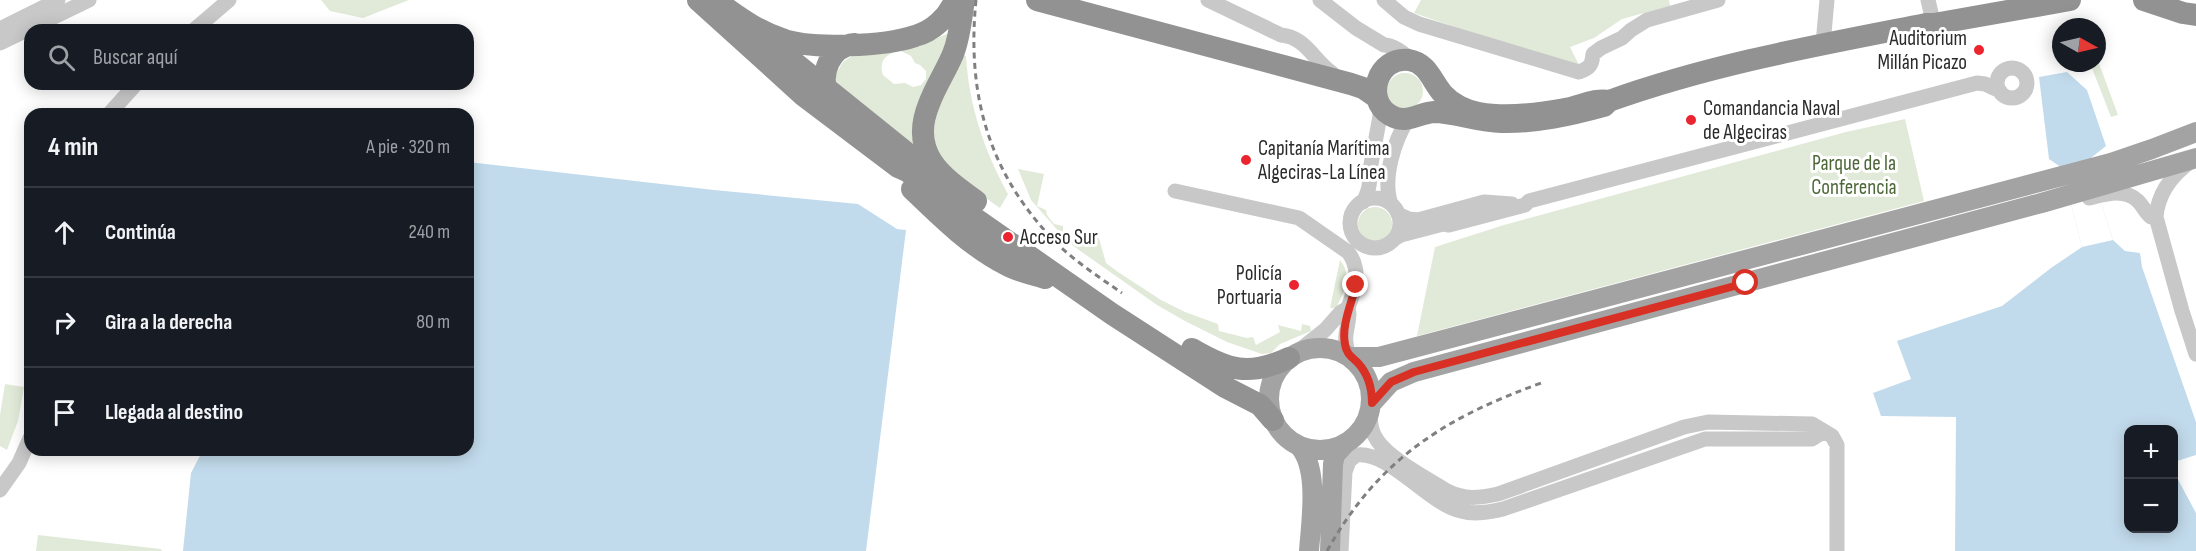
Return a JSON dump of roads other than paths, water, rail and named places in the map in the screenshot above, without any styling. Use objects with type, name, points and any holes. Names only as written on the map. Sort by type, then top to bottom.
[{"type":"highway","points":[[698,0],[804,96],[851,133],[1073,288],[1225,387],[1260,405],[1273,420]]},
{"type":"highway","points":[[716,0],[929,172],[940,174]]},
{"type":"highway","points":[[739,18],[761,31],[784,40],[818,45],[857,44],[916,36],[938,24],[951,9],[955,0]]},
{"type":"highway","points":[[964,0],[956,46],[928,105],[924,125],[927,152],[940,174],[1068,267],[1214,362],[1233,368],[1260,368],[1292,356]]},
{"type":"highway","points":[[1037,0],[1363,88],[1381,78],[1397,61],[1423,69],[1443,94],[1454,103],[1479,114],[1532,113],[1566,109],[1602,99],[1609,101]]},
{"type":"highway","points":[[1060,0],[1356,80],[1381,78]]},
{"type":"highway","points":[[1381,78],[1383,109],[1394,117],[1415,117],[1436,112],[1472,120],[1519,122],[1567,115],[1604,106],[1609,101],[1650,86],[1726,65],[1823,44],[1928,14],[2031,0]]},
{"type":"highway","points":[[1928,14],[1934,24],[2070,0]]},
{"type":"highway","points":[[2144,0],[2172,5],[2196,15]]},
{"type":"highway","points":[[2172,5],[2196,34]]},
{"type":"highway","points":[[857,44],[843,47],[833,57],[824,76],[824,86],[841,118],[900,162],[907,171]]},
{"type":"highway","points":[[1415,117],[1427,110],[1434,97],[1434,83],[1423,69]]},
{"type":"highway","points":[[851,133],[956,229],[1006,265],[1073,288]]},
{"type":"highway","points":[[956,229],[988,229]]},
{"type":"main road","points":[[2111,163],[2138,144],[2196,118]]},
{"type":"main road","points":[[1309,551],[1312,508],[1311,470],[1307,457],[1298,446],[1283,435],[1273,420],[1269,401],[1271,383],[1279,368],[1292,356],[1304,350],[1332,348],[1350,356],[1363,358],[1391,353],[2111,163],[2196,132]]},
{"type":"main road","points":[[2152,149],[2172,148],[2196,141]]},
{"type":"main road","points":[[1330,551],[1335,455],[1360,431],[1371,408],[1391,382],[1414,372],[2045,202],[2196,158]]},
{"type":"main road","points":[[1350,356],[1364,371],[1368,380],[1371,408]]},
{"type":"main road","points":[[1298,446],[1317,450],[1336,448],[1345,444]]},
{"type":"street","points":[[0,29],[58,0]]},
{"type":"street","points":[[39,24],[89,0]]},
{"type":"street","points":[[201,24],[229,0]]},
{"type":"street","points":[[1208,0],[1305,44],[1332,74]]},
{"type":"street","points":[[1320,0],[1356,28],[1381,78],[1380,116],[1369,175],[1370,181],[1363,202]]},
{"type":"street","points":[[1384,0],[1404,17],[1419,24],[1579,72],[1588,69],[1592,64],[1593,54],[1622,38],[1647,20],[1718,0]]},
{"type":"street","points":[[1823,44],[1827,0]]},
{"type":"street","points":[[0,43],[24,31]]},
{"type":"street","points":[[1281,35],[1291,50],[1287,58],[1282,60]]},
{"type":"street","points":[[1529,201],[1524,205],[1449,225],[1443,224],[1401,235],[1384,247],[1371,248],[1359,243],[1350,226],[1350,219],[1356,207],[1363,202],[1379,198],[1409,219],[1418,220],[1484,202],[1508,205],[1977,83],[1985,84],[2006,96],[2016,97],[2026,87],[2026,76],[2019,69],[2013,68],[1984,77],[1977,83]]},
{"type":"street","points":[[2000,91],[1997,84],[2004,70]]},
{"type":"street","points":[[114,108],[131,90]]},
{"type":"street","points":[[1394,239],[1400,227],[1387,193],[1387,184],[1396,142],[1415,117]]},
{"type":"street","points":[[2196,158],[2166,184],[2157,207],[2156,217],[2196,354]]},
{"type":"street","points":[[1175,191],[1299,218],[1337,244],[1353,259],[1356,269],[1356,285],[1348,308],[1344,343],[1350,356]]},
{"type":"street","points":[[2045,202],[2066,204],[2120,193],[2135,199],[2147,214],[2156,217]]},
{"type":"street","points":[[1292,356],[1348,308]]},
{"type":"street","points":[[1371,408],[1373,432],[1387,451],[1447,491],[1467,498],[1498,494],[1684,427],[1708,422],[1812,424],[1832,436],[1837,445],[1837,551]]},
{"type":"street","points":[[1341,551],[1345,472],[1349,460],[1356,455],[1373,456],[1447,506],[1473,513],[1503,508],[1695,441],[1721,437],[1812,439],[1822,432]]},
{"type":"street","points":[[0,490],[24,452]]},
{"type":"water","points":[[2067,72],[2087,90],[2106,146],[2087,161],[2113,240],[2125,251],[2140,253],[2142,267],[2196,422],[2196,455],[2178,461],[2178,425],[2124,425],[2124,533],[2178,533],[2178,479],[2196,513],[2196,551],[1955,551],[1956,417],[1881,416],[1873,393],[1911,379],[1897,341],[2002,306],[2082,247],[2062,168],[2049,159],[2039,77]]},
{"type":"water","points":[[474,163],[858,204],[897,229],[906,230],[866,551],[183,551],[191,473],[200,456],[474,456]]},
{"type":"railway","points":[[976,0],[974,33],[978,95],[995,153],[1026,207],[1055,242],[1122,293]]},
{"type":"railway","points":[[1327,551],[1347,518],[1369,490],[1418,445],[1446,426],[1476,410],[1544,382]]},
{"type":"place","name":"Auditorium Millán Picazo","points":[[1979,50]]},
{"type":"place","name":"Comandancia Naval de Algeciras","points":[[1691,120]]},
{"type":"place","name":"Capitanía Marítima Algeciras-La Línea","points":[[1246,160]]},
{"type":"place","name":"Acceso Sur","points":[[1008,237]]},
{"type":"place","name":"Policía Portuaria","points":[[1294,285]]},
{"type":"park label","name":"Parque de la Conferencia","points":[[1854,175]]}]
